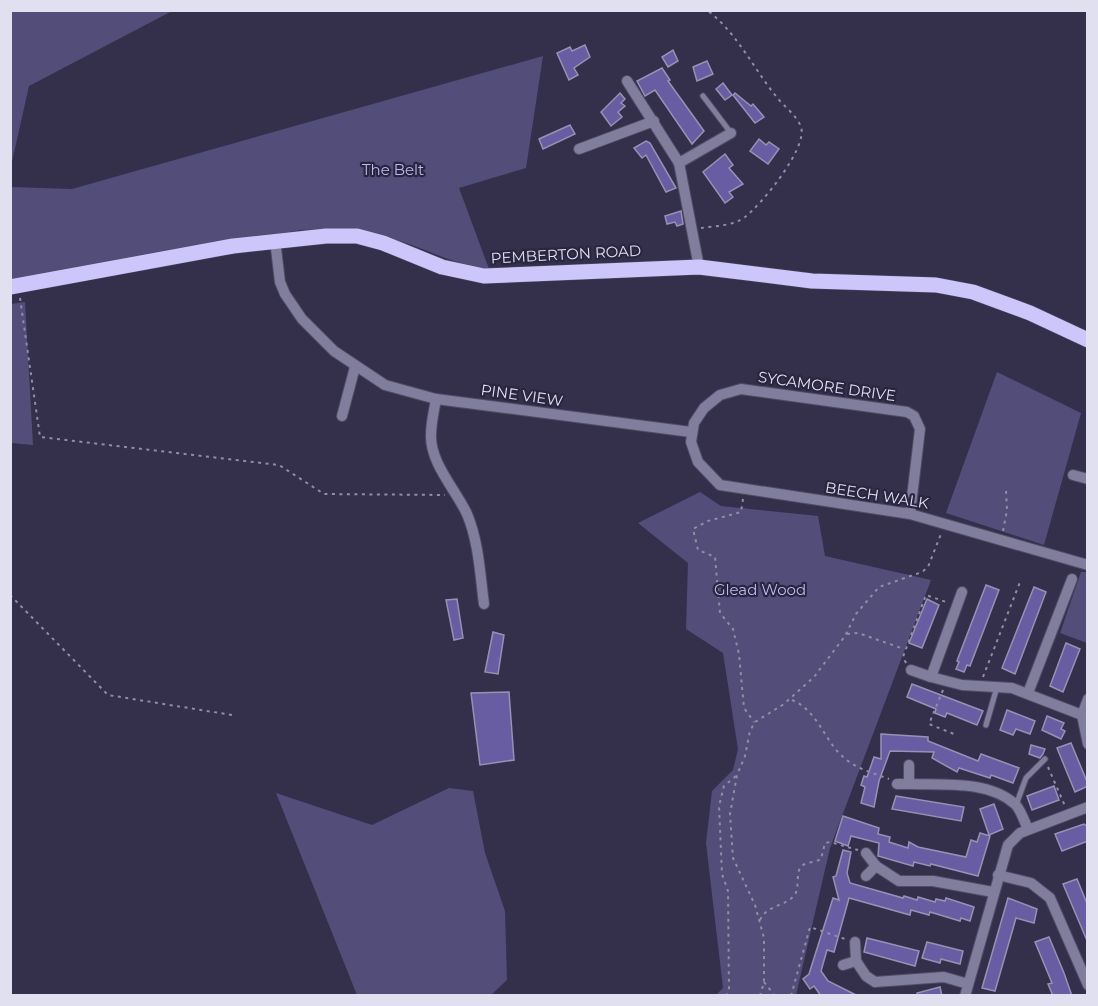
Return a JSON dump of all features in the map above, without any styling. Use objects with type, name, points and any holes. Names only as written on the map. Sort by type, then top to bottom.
[{"type":"main road","name":"PEMBERTON ROAD","points":[[14,287],[197,251],[275,240],[357,236],[383,243],[442,267],[484,276],[699,267],[812,281],[936,285],[973,292],[1030,313],[1088,340]]},
{"type":"street","points":[[627,81],[680,164],[699,267]]},
{"type":"street","points":[[579,148],[654,121]]},
{"type":"street","points":[[680,164],[731,133]]},
{"type":"street","name":"PINE VIEW","points":[[275,240],[280,282],[291,305],[318,336],[355,367],[386,385],[436,399],[692,432]]},
{"type":"street","points":[[342,416],[355,367]]},
{"type":"street","name":"SYCAMORE DRIVE","points":[[692,432],[698,415],[712,401],[741,389],[907,412],[914,416],[920,429],[910,514]]},
{"type":"street","points":[[436,399],[431,437],[436,456],[466,513],[478,554],[484,604]]},
{"type":"street","name":"BEECH WALK","points":[[692,432],[693,452],[704,471],[720,485],[910,514],[945,522],[1088,565]]},
{"type":"street","points":[[1073,475],[1088,479]]},
{"type":"street","points":[[1028,693],[1072,579]]},
{"type":"street","points":[[931,677],[962,592]]},
{"type":"street","points":[[911,670],[946,682],[997,686],[1028,693],[1082,715]]},
{"type":"street","points":[[1088,699],[1082,715],[1088,744]]},
{"type":"street","points":[[909,765],[909,784]]},
{"type":"street","points":[[897,784],[974,787],[1004,797],[1016,805],[1028,829]]},
{"type":"street","points":[[965,996],[1008,845],[1013,838],[1028,829],[1088,807]]},
{"type":"street","points":[[866,853],[876,866],[899,881],[933,880],[993,892]]},
{"type":"street","points":[[866,876],[876,866]]},
{"type":"street","points":[[998,875],[1031,883],[1050,898],[1088,985]]},
{"type":"street","points":[[855,942],[856,961],[866,976],[875,982],[944,977],[968,984]]},
{"type":"street","points":[[843,965],[856,961]]},
{"type":"lane","points":[[703,96],[731,133]]},
{"type":"lane","points":[[986,725],[997,686]]},
{"type":"lane","points":[[1016,805],[1026,778],[1045,759]]},
{"type":"path","points":[[692,229],[724,225],[744,218],[766,196],[786,168],[802,137],[801,126],[775,96],[741,44],[720,20],[706,10]]},
{"type":"path","points":[[14,287],[40,437],[279,465],[324,494],[456,495]]},
{"type":"path","points":[[744,490],[741,512],[708,520],[693,529],[698,550],[715,557],[720,613],[734,629],[739,654],[744,708],[755,722]]},
{"type":"path","points":[[1001,539],[1007,510],[1006,490]]},
{"type":"path","points":[[760,996],[764,982],[764,938],[760,920],[733,858],[730,814],[737,775],[745,756],[750,731],[755,722],[791,699],[814,677],[845,636],[856,614],[879,587],[922,572],[928,567],[933,561],[945,522]]},
{"type":"path","points":[[980,685],[1020,582]]},
{"type":"path","points":[[10,595],[108,695],[232,715]]},
{"type":"path","points":[[911,670],[903,657],[927,595],[957,606]]},
{"type":"path","points":[[845,636],[858,633],[905,650]]},
{"type":"path","points":[[946,682],[929,724],[954,734]]},
{"type":"path","points":[[791,699],[812,714],[838,752],[857,768],[897,784]]},
{"type":"path","points":[[1045,759],[1068,814]]},
{"type":"path","points":[[726,996],[729,991],[728,891],[722,874],[719,806],[724,786],[737,775]]},
{"type":"path","points":[[760,920],[769,909],[793,896],[797,888],[799,870],[802,866],[821,859],[825,843],[830,842],[866,853]]},
{"type":"path","points":[[791,996],[810,927],[855,942]]},
{"type":"path","points":[[764,982],[775,996]]},
{"type":"green space","points":[[11,10],[172,11],[29,86],[11,166]]},
{"type":"green space","name":"The Belt","points":[[543,56],[526,168],[459,188],[489,269],[464,264],[404,242],[380,236],[346,231],[300,230],[11,283],[11,187],[72,189]]},
{"type":"green space","points":[[25,302],[33,445],[11,443],[11,304]]},
{"type":"green space","points":[[997,372],[1081,413],[1044,545],[946,513]]},
{"type":"green space","name":"Glead Wood","points":[[700,492],[721,506],[818,516],[825,556],[931,580],[830,848],[796,995],[716,995],[723,988],[706,843],[712,791],[733,770],[738,749],[723,653],[686,629],[688,563],[638,523]]},
{"type":"green space","points":[[1081,572],[1087,572],[1087,643],[1060,633]]},
{"type":"green space","points":[[449,788],[473,791],[485,853],[505,911],[507,980],[491,995],[357,995],[276,793],[372,825]]},
{"type":"building","points":[[585,45],[590,57],[574,68],[578,75],[569,80],[557,53],[570,47],[572,51]]},
{"type":"building","points":[[673,50],[678,61],[668,67],[662,57]]},
{"type":"building","points":[[707,61],[713,74],[697,81],[693,67]]},
{"type":"building","points":[[662,68],[670,80],[668,81],[704,131],[692,144],[655,90],[645,96],[637,81]]},
{"type":"building","points":[[723,83],[732,95],[725,100],[716,89]]},
{"type":"building","points":[[620,93],[625,99],[621,103],[625,106],[618,112],[622,117],[611,126],[601,112]]},
{"type":"building","points":[[735,93],[751,106],[753,104],[764,117],[755,123],[733,95]]},
{"type":"building","points":[[570,125],[575,134],[543,149],[539,139]]},
{"type":"building","points":[[759,139],[766,145],[769,142],[779,149],[768,164],[750,151]]},
{"type":"building","points":[[646,141],[650,143],[676,188],[666,192],[646,155],[642,158],[634,148]]},
{"type":"building","points":[[725,154],[733,165],[729,168],[743,184],[729,192],[733,197],[725,203],[703,172]]},
{"type":"building","points":[[681,211],[683,224],[677,226],[675,222],[667,224],[665,216]]},
{"type":"building","points":[[986,585],[999,590],[970,666],[967,665],[964,672],[956,669],[959,662],[957,661]]},
{"type":"building","points":[[1034,587],[1046,592],[1015,674],[1002,668]]},
{"type":"building","points":[[457,599],[463,638],[454,640],[446,600]]},
{"type":"building","points":[[927,599],[939,605],[922,648],[909,643]]},
{"type":"building","points":[[493,632],[504,635],[498,674],[485,672]]},
{"type":"building","points":[[1066,643],[1080,649],[1063,692],[1050,686]]},
{"type":"building","points":[[912,684],[983,711],[977,725],[947,713],[945,717],[935,713],[936,709],[907,697]]},
{"type":"building","points":[[509,692],[514,760],[480,765],[471,693]]},
{"type":"building","points":[[1007,710],[1035,721],[1030,734],[1016,729],[1013,735],[1000,730]]},
{"type":"building","points":[[1047,716],[1064,723],[1061,729],[1065,731],[1061,739],[1042,730]]},
{"type":"building","points":[[881,734],[928,737],[928,741],[978,761],[981,754],[1019,768],[1013,783],[991,775],[990,778],[959,768],[957,772],[932,758],[934,752],[890,751],[879,781],[874,807],[861,803],[865,787],[861,785],[864,776],[867,777],[874,757],[881,759]]},
{"type":"building","points":[[1071,743],[1088,784],[1075,792],[1057,748]]},
{"type":"building","points":[[1031,745],[1045,749],[1040,758],[1029,754]]},
{"type":"building","points":[[1054,786],[1059,800],[1032,810],[1027,796]]},
{"type":"building","points":[[896,796],[964,807],[961,821],[892,809]]},
{"type":"building","points":[[994,804],[1003,829],[989,835],[980,809]]},
{"type":"building","points":[[843,816],[879,828],[878,834],[890,837],[889,842],[908,848],[909,842],[918,847],[966,857],[971,840],[977,842],[980,833],[990,836],[978,876],[931,864],[930,866],[914,862],[913,866],[878,856],[879,843],[851,836],[848,846],[835,841]]},
{"type":"building","points":[[1084,824],[1088,827],[1088,841],[1062,851],[1055,834]]},
{"type":"building","points":[[843,850],[851,852],[847,873],[850,883],[903,898],[904,896],[917,900],[918,897],[935,902],[936,899],[945,901],[946,898],[974,907],[970,921],[961,918],[960,921],[930,912],[929,915],[911,910],[910,915],[849,898],[834,952],[827,950],[821,971],[828,981],[858,996],[821,996],[814,986],[810,989],[803,979],[809,974],[833,898],[839,900],[833,877],[836,876]]},
{"type":"building","points":[[1077,879],[1088,906],[1088,943],[1063,884]]},
{"type":"building","points":[[1008,898],[1037,909],[1034,923],[1016,918],[995,991],[982,988]]},
{"type":"building","points":[[1049,937],[1072,996],[1053,996],[1048,984],[1052,983],[1035,942]]},
{"type":"building","points":[[867,938],[919,951],[915,966],[864,952]]},
{"type":"building","points":[[927,942],[963,951],[960,964],[941,959],[940,963],[922,958]]},
{"type":"building","points":[[940,987],[942,996],[917,996],[917,993]]}]
